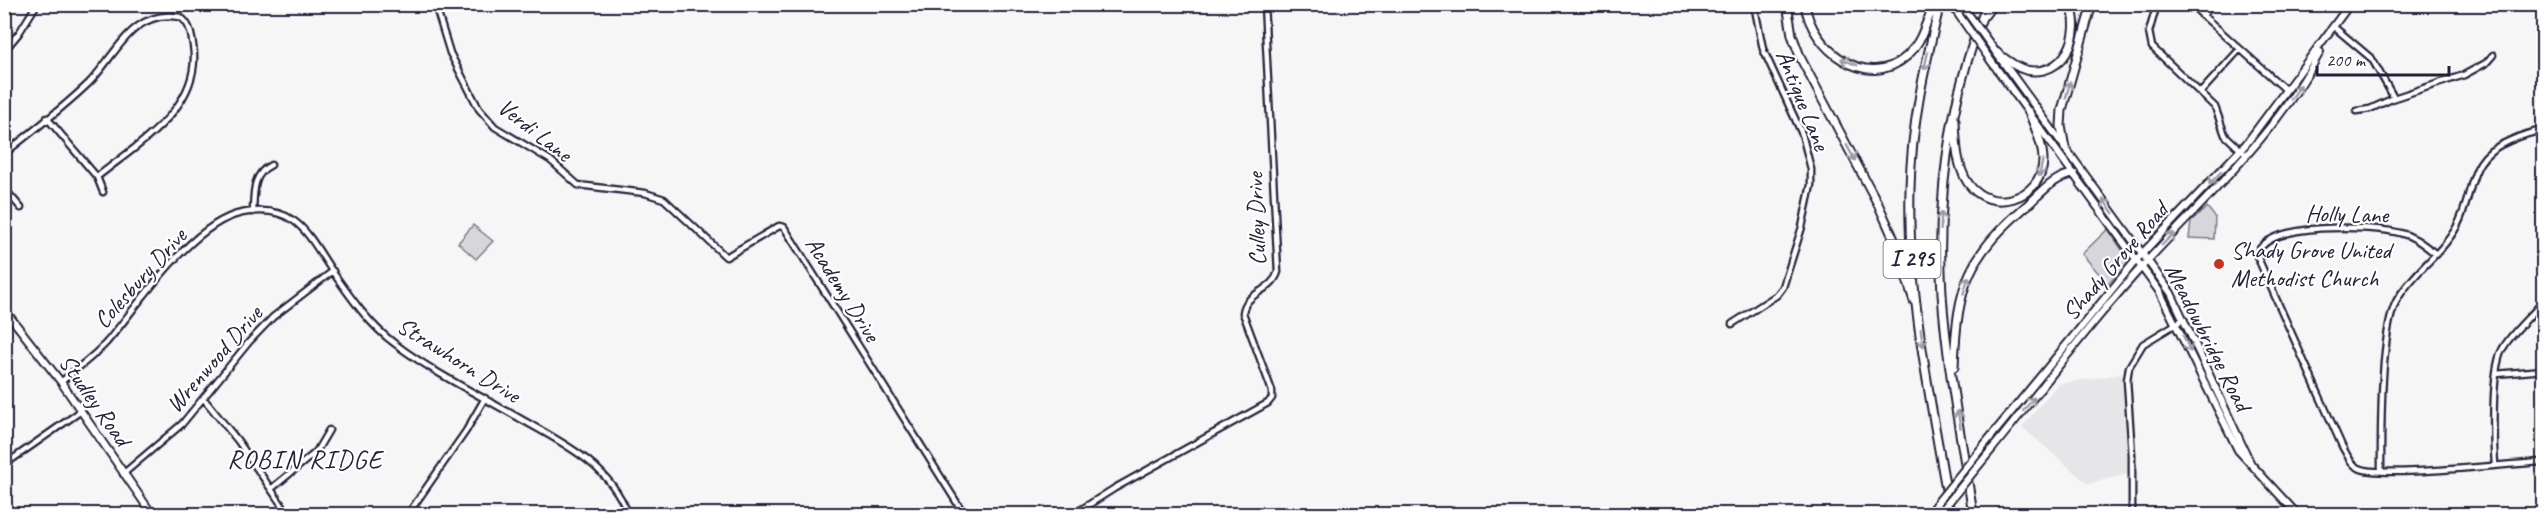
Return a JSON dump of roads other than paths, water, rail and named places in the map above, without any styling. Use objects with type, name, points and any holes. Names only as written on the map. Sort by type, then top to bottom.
[{"type":"highway","points":[[1787,4],[1792,34],[1801,59],[1884,215],[1919,320]]},
{"type":"highway","points":[[1805,4],[1811,26],[1825,47],[1844,61],[1873,68],[1893,64],[1908,55],[1926,29],[1938,4]]},
{"type":"highway","name":"I 295","points":[[1938,4],[1918,100],[1912,161],[1911,244],[1919,320],[1950,514]]},
{"type":"highway","name":"I 295","points":[[1973,514],[1944,319],[1941,239],[1945,169],[1955,110],[1986,4]]},
{"type":"highway","points":[[1981,19],[1993,4]]},
{"type":"highway","points":[[1995,51],[2024,69],[2038,71],[2053,65],[2067,54],[2074,37],[2075,22],[2070,4]]},
{"type":"highway","points":[[2065,148],[2061,126],[2062,110],[2092,4]]},
{"type":"highway","points":[[1955,110],[1958,156],[1965,177],[1981,195],[1999,201],[2011,200],[2027,192],[2036,183],[2041,171],[2042,148],[2029,112]]},
{"type":"highway","points":[[1954,384],[1958,316],[1973,264],[1988,242],[2005,224],[2060,177],[2074,174]]},
{"type":"main road","name":"Meadowbridge Road","points":[[1950,4],[2142,266],[2176,322],[2229,436],[2254,471],[2297,514]]},
{"type":"main road","name":"Meadowbridge Road","points":[[1961,4],[2143,252],[2184,318],[2254,471]]},
{"type":"main road","name":"Shady Grove Road","points":[[1928,514],[2143,252],[2241,150],[2350,4]]},
{"type":"main road","name":"Shady Grove Road","points":[[1939,514],[2142,266],[2247,156],[2295,94],[2332,30]]},
{"type":"main road","name":"Studley Road","points":[[4,309],[61,382],[152,514]]},
{"type":"street","points":[[4,51],[20,33],[37,4]]},
{"type":"street","name":"Verdi Lane","points":[[435,4],[450,53],[479,109],[495,127],[550,160],[578,185],[645,193]]},
{"type":"street","name":"Culley Drive","points":[[1074,514],[1115,488],[1268,404],[1272,398],[1272,391],[1243,313],[1247,301],[1271,284],[1278,272],[1264,4]]},
{"type":"street","name":"Antique Lane","points":[[1732,324],[1777,296],[1783,287],[1802,227],[1811,184],[1810,163],[1802,134],[1767,62],[1754,4]]},
{"type":"street","points":[[2157,4],[2149,32],[2151,43],[2217,110],[2228,139],[2247,156]]},
{"type":"street","points":[[2190,4],[2239,51],[2287,91]]},
{"type":"street","points":[[2202,16],[2213,4]]},
{"type":"street","points":[[4,154],[88,84],[121,39],[135,27],[156,18],[177,16],[186,21],[191,34],[194,59],[193,77],[180,105],[97,177]]},
{"type":"street","points":[[2332,30],[2372,59],[2394,98]]},
{"type":"street","points":[[2200,93],[2239,51]]},
{"type":"street","points":[[2357,111],[2370,109],[2394,98],[2464,75],[2486,63],[2493,55]]},
{"type":"street","points":[[47,118],[97,177],[103,192]]},
{"type":"street","points":[[2544,130],[2498,145],[2483,156],[2462,217],[2436,254],[2403,291],[2391,313],[2383,394],[2381,471],[2544,462]]},
{"type":"street","points":[[253,212],[256,178],[270,165]]},
{"type":"street","points":[[4,188],[21,208]]},
{"type":"street","name":"Academy Drive","points":[[645,193],[664,199],[726,257],[779,226],[784,228],[964,514]]},
{"type":"street","name":"Strawhorn Drive","points":[[253,212],[274,211],[294,219],[307,233],[362,313],[392,342],[582,455],[614,487],[628,514]]},
{"type":"street","name":"Colesbury Drive","points":[[61,382],[99,350],[149,288],[210,228],[231,216],[253,212]]},
{"type":"street","name":"Holly Lane","points":[[2381,471],[2362,470],[2350,461],[2262,270],[2258,251],[2268,241],[2285,234],[2325,228],[2401,233],[2436,254]]},
{"type":"street","name":"Wrenwood Drive","points":[[123,474],[175,431],[204,399],[249,342],[295,298],[333,271]]},
{"type":"street","points":[[2495,465],[2496,374],[2500,356],[2506,344],[2544,300]]},
{"type":"street","points":[[2132,514],[2127,380],[2129,367],[2144,344],[2184,318]]},
{"type":"street","points":[[2496,374],[2544,370]]},
{"type":"street","points":[[416,514],[409,513],[466,431],[485,398]]},
{"type":"street","points":[[204,399],[222,419],[288,514]]},
{"type":"street","points":[[4,465],[81,411]]},
{"type":"street","points":[[271,489],[316,452],[329,430]]},
{"type":"place","name":"Shady Grove United Methodist Church","points":[[2219,264]]},
{"type":"district","name":"ROBIN RIDGE","points":[[305,459]]}]
